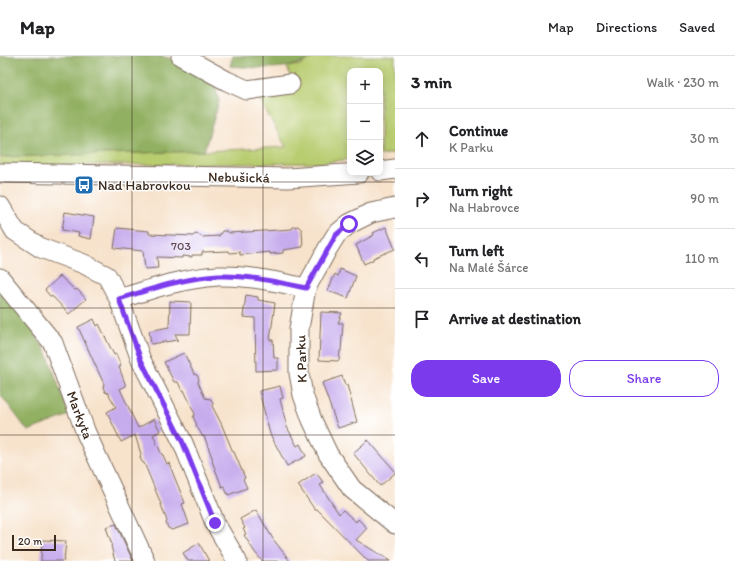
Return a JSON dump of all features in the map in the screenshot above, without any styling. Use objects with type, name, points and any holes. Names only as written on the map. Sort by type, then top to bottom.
[{"type":"street","points":[[181,56],[247,90],[290,84]]},
{"type":"street","points":[[383,171],[395,169]]},
{"type":"street","name":"Nebušická","points":[[0,173],[288,178],[347,174]]},
{"type":"street","points":[[0,206],[15,231],[41,248],[84,264],[107,276],[119,299],[141,360],[183,443],[215,523],[237,561]]},
{"type":"street","name":"K Parku","points":[[395,208],[371,212],[349,224],[336,235],[306,288],[300,329],[299,373],[303,395],[312,420],[328,454],[352,489],[395,524]]},
{"type":"street","points":[[119,299],[168,284],[218,276],[265,279],[306,288]]},
{"type":"street","name":"Markyta","points":[[0,278],[53,343],[86,433],[145,561]]},
{"type":"green space","points":[[0,56],[156,56],[169,58],[215,84],[219,102],[204,151],[0,157]]},
{"type":"green space","points":[[233,56],[315,56],[296,65],[263,68],[230,66]]},
{"type":"green space","points":[[315,56],[395,56],[395,153],[383,155],[383,68],[347,68],[347,159],[321,163],[0,166],[0,157],[286,147],[258,97],[296,92],[287,67],[300,65]]},
{"type":"green space","points":[[0,288],[27,321],[47,353],[69,415],[28,431],[0,394]]},
{"type":"building","points":[[65,212],[94,217],[91,239],[78,236],[79,233],[62,230]]},
{"type":"building","points":[[298,226],[302,230],[303,247],[283,250],[283,253],[270,254],[270,252],[240,255],[240,252],[230,253],[229,251],[202,252],[202,255],[192,255],[192,257],[182,256],[182,258],[157,257],[158,268],[145,269],[143,251],[114,248],[117,228],[149,231],[149,234],[193,236],[195,234],[202,237],[219,236],[222,231],[227,231],[229,233],[264,231],[292,229],[293,227]]},
{"type":"building","points":[[386,227],[395,249],[373,258],[373,260],[364,264],[356,245],[374,235],[373,233]]},
{"type":"building","points":[[340,269],[356,276],[348,298],[328,291],[335,274],[338,276]]},
{"type":"building","points":[[60,276],[75,290],[77,289],[86,299],[69,314],[45,290]]},
{"type":"building","points":[[246,295],[258,297],[258,300],[275,303],[270,340],[273,340],[274,358],[278,358],[278,370],[256,371],[255,318],[243,317]]},
{"type":"building","points":[[170,301],[191,302],[190,334],[175,334],[178,340],[151,344],[149,331],[169,327]]},
{"type":"building","points":[[321,312],[342,313],[338,323],[343,323],[339,361],[319,360]]},
{"type":"building","points":[[94,319],[97,326],[99,324],[121,366],[119,367],[126,386],[120,389],[138,428],[154,419],[160,431],[153,435],[167,464],[169,463],[185,503],[182,504],[189,524],[172,530],[168,528],[159,499],[140,457],[141,454],[135,435],[121,442],[107,412],[116,407],[108,393],[105,392],[103,387],[104,384],[78,327]]},
{"type":"building","points":[[184,353],[194,374],[197,375],[199,379],[198,382],[205,398],[211,399],[213,403],[212,406],[234,452],[245,478],[243,479],[247,488],[228,495],[224,486],[222,487],[204,436],[203,437],[196,425],[193,417],[195,414],[184,390],[182,391],[178,382],[174,382],[164,362]]},
{"type":"building","points":[[342,376],[345,385],[347,385],[357,422],[338,428],[322,383]]},
{"type":"building","points":[[280,386],[283,398],[280,399],[287,427],[297,446],[300,444],[306,456],[287,466],[270,434],[259,391]]},
{"type":"building","points":[[368,440],[395,471],[395,473],[380,486],[353,453]]},
{"type":"building","points":[[316,473],[324,483],[320,485],[339,514],[343,510],[356,522],[358,519],[367,528],[356,540],[391,561],[368,561],[317,509],[315,510],[298,485]]},
{"type":"building","points":[[256,510],[273,539],[290,561],[262,561],[254,551],[244,535],[246,534],[243,529],[245,528],[240,519]]},
{"type":"building","points":[[116,524],[133,561],[115,561],[106,527]]},
{"type":"building","points":[[42,540],[66,541],[64,561],[41,561]]},
{"type":"building","points":[[199,543],[209,561],[188,561],[183,553]]},
{"type":"place","name":"Nad Habrovkou","points":[[84,185]]},
{"type":"route","points":[[215,523],[183,443],[141,360],[119,299],[168,284],[218,276],[265,279],[306,288],[336,235],[349,224]]}]
